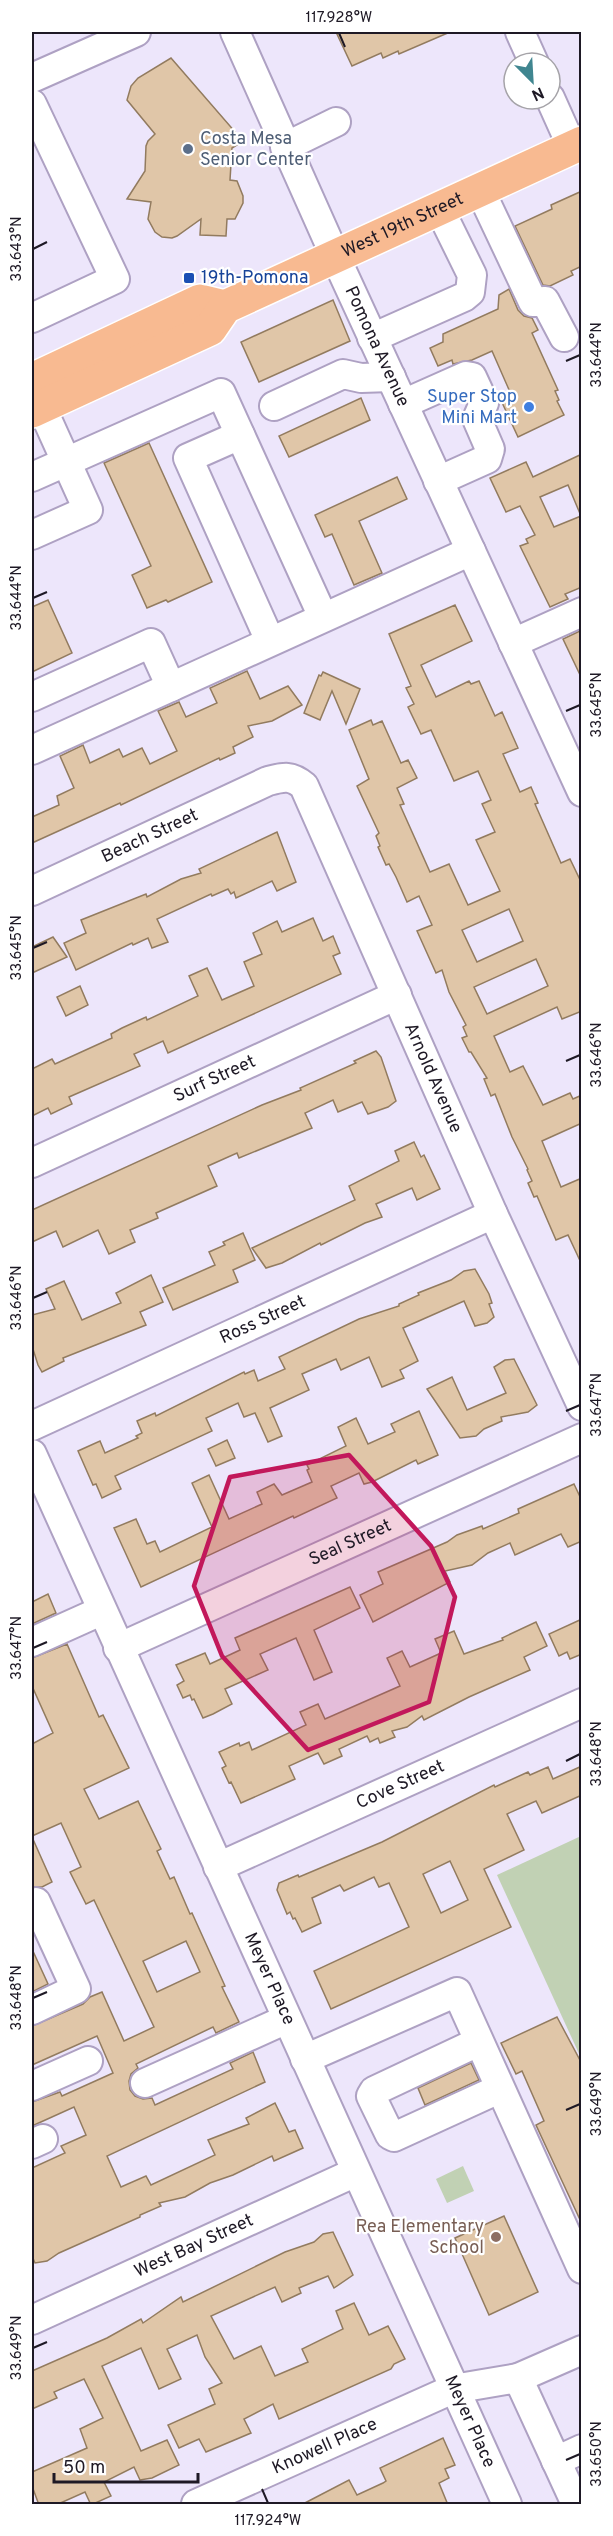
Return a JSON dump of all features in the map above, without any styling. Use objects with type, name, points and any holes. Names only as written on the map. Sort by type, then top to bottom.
[{"type":"main road","name":"West 19th Street","points":[[34,395],[210,329],[225,307],[577,145]]},
{"type":"street","points":[[32,78],[136,32]]},
{"type":"street","name":"Pomona Avenue","points":[[236,32],[334,256],[581,787]]},
{"type":"street","points":[[520,32],[529,51]]},
{"type":"street","points":[[32,104],[37,132],[114,279],[32,318]]},
{"type":"street","points":[[557,111],[577,145]]},
{"type":"street","points":[[285,147],[336,122]]},
{"type":"street","points":[[480,190],[533,302],[545,301],[564,337]]},
{"type":"street","points":[[372,338],[464,297],[470,292],[472,275],[439,208]]},
{"type":"street","points":[[274,406],[343,374],[361,378],[391,377]]},
{"type":"street","points":[[403,404],[466,376],[472,377],[484,403],[477,419],[490,449],[487,459],[438,481]]},
{"type":"street","points":[[32,477],[221,393],[323,617]]},
{"type":"street","points":[[32,535],[88,510],[34,395]]},
{"type":"street","points":[[240,435],[188,458],[270,641]]},
{"type":"street","points":[[32,750],[471,551]]},
{"type":"street","points":[[513,643],[582,612]]},
{"type":"street","points":[[32,697],[151,643],[171,687]]},
{"type":"street","name":"Arnold Avenue","points":[[268,781],[284,777],[294,778],[304,786],[493,1214],[582,1406]]},
{"type":"street","name":"Beach Street","points":[[32,891],[268,781]]},
{"type":"street","name":"Surf Street","points":[[32,1163],[397,995]]},
{"type":"street","name":"Ross Street","points":[[32,1426],[493,1214]]},
{"type":"street","name":"Seal Street","points":[[118,1648],[582,1438]]},
{"type":"street","name":"Meyer Place","points":[[32,1454],[40,1496],[101,1611],[507,2505]]},
{"type":"street","points":[[32,1642],[101,1611]]},
{"type":"street","name":"Cove Street","points":[[218,1867],[582,1702]]},
{"type":"street","points":[[32,1905],[36,1902],[76,1989],[32,2010]]},
{"type":"street","points":[[305,2059],[457,1992],[582,2269]]},
{"type":"street","points":[[145,2083],[287,2019]]},
{"type":"street","points":[[478,2042],[374,2091],[371,2096],[390,2135],[394,2137],[499,2089]]},
{"type":"street","points":[[32,2086],[88,2061]]},
{"type":"street","name":"West Bay Street","points":[[32,2320],[356,2172]]},
{"type":"street","name":"Knowell Place","points":[[196,2505],[453,2389],[519,2378],[582,2350]]},
{"type":"street","points":[[519,2378],[576,2505]]},
{"type":"street","points":[[556,2461],[582,2449]]},
{"type":"highlighted area","points":[[349,1455],[431,1546],[455,1597],[429,1702],[308,1750],[222,1656],[194,1586],[230,1477]]},
{"type":"green space","points":[[581,1836],[581,2058],[497,1875]]},
{"type":"green space","points":[[463,2166],[474,2191],[447,2203],[436,2179]]},
{"type":"building","points":[[336,32],[450,32],[399,54],[398,51],[383,58],[381,53],[352,66]]},
{"type":"building","name":"Costa Mesa Senior Center","points":[[171,58],[243,141],[232,148],[230,180],[237,181],[243,196],[243,203],[235,219],[227,219],[226,236],[200,235],[201,219],[177,236],[162,237],[155,232],[148,219],[151,202],[127,199],[145,171],[146,146],[155,134],[127,100],[131,86],[138,78]]},
{"type":"building","points":[[582,191],[582,266],[571,271],[573,275],[550,286],[543,285],[515,226],[552,209],[551,205]]},
{"type":"building","points":[[509,289],[518,310],[524,316],[532,318],[538,330],[532,333],[558,390],[555,391],[559,400],[557,401],[564,415],[518,437],[499,396],[510,392],[492,351],[472,360],[453,364],[452,360],[438,366],[430,348],[443,342],[443,334],[498,309],[499,295]]},
{"type":"building","points":[[333,300],[350,341],[259,382],[241,342]]},
{"type":"building","points":[[361,398],[370,420],[289,457],[279,436]]},
{"type":"building","points":[[149,443],[212,582],[168,602],[166,600],[147,608],[132,575],[151,566],[104,463]]},
{"type":"building","points":[[582,454],[582,587],[565,594],[568,599],[550,607],[520,546],[528,543],[526,539],[535,535],[520,506],[506,512],[490,478],[526,462],[533,477]],"holes":[[[568,485],[581,516],[554,527],[540,497]]]},
{"type":"building","points":[[397,477],[407,499],[359,521],[382,573],[354,585],[332,534],[325,537],[315,515]]},
{"type":"building","points":[[48,600],[72,653],[32,672],[32,607]]},
{"type":"building","points":[[455,605],[472,641],[421,665],[436,697],[469,681],[471,684],[479,681],[495,716],[502,712],[518,748],[503,754],[520,792],[531,787],[538,803],[535,804],[561,863],[570,859],[582,884],[582,1011],[562,1019],[557,1007],[494,1036],[510,1072],[523,1066],[543,1105],[570,1093],[573,1099],[582,1095],[582,1123],[542,1141],[561,1187],[582,1178],[582,1265],[568,1235],[556,1240],[537,1196],[534,1197],[528,1183],[532,1181],[528,1169],[495,1094],[491,1096],[484,1079],[487,1078],[462,1038],[467,1036],[463,1027],[466,1025],[449,992],[442,970],[436,973],[417,931],[432,925],[419,896],[407,902],[389,864],[386,865],[378,847],[380,846],[376,836],[379,833],[357,786],[369,779],[349,730],[371,720],[373,725],[382,721],[401,763],[408,760],[417,778],[397,788],[404,804],[400,805],[430,872],[449,864],[468,905],[500,891],[476,840],[495,832],[482,804],[491,800],[478,771],[454,781],[431,730],[421,734],[408,707],[414,704],[406,688],[411,686],[389,634]],"holes":[[[509,909],[523,941],[477,962],[462,930]],[[536,959],[548,986],[487,1014],[474,987]]]},
{"type":"building","points":[[582,630],[582,679],[563,639]]},
{"type":"building","points":[[247,671],[260,699],[288,686],[302,705],[272,721],[248,726],[253,737],[233,747],[235,753],[220,760],[219,758],[121,805],[120,803],[32,843],[32,817],[59,805],[57,796],[74,788],[60,756],[83,745],[90,763],[119,749],[123,757],[142,748],[150,764],[177,751],[158,711],[179,702],[186,717],[217,703],[210,688]]},
{"type":"building","points":[[323,672],[360,689],[346,724],[332,691],[320,720],[304,713],[319,675],[321,676]]},
{"type":"building","points":[[277,832],[296,882],[277,891],[272,881],[236,898],[234,892],[231,894],[228,889],[212,896],[211,894],[157,919],[168,942],[152,948],[148,938],[133,945],[132,943],[76,970],[64,943],[86,933],[81,920],[146,894],[147,897],[181,879],[201,873],[199,869]]},
{"type":"building","points":[[313,918],[323,941],[333,936],[340,953],[333,956],[341,974],[168,1053],[163,1041],[134,1054],[140,1066],[69,1097],[72,1104],[51,1114],[48,1108],[32,1116],[32,1069],[52,1059],[55,1064],[112,1038],[111,1034],[122,1028],[146,1017],[147,1020],[198,996],[189,976],[207,968],[222,1000],[254,986],[244,962],[262,954],[253,933],[277,921],[282,932]]},
{"type":"building","points":[[53,937],[67,957],[32,973],[32,947]]},
{"type":"building","points":[[80,986],[88,1005],[66,1016],[57,997]]},
{"type":"building","points":[[376,1051],[381,1057],[396,1101],[388,1107],[368,1114],[362,1102],[338,1112],[333,1100],[305,1113],[312,1128],[239,1158],[237,1153],[208,1166],[217,1186],[156,1213],[158,1218],[130,1230],[135,1242],[109,1254],[98,1230],[63,1247],[56,1231],[32,1242],[32,1210],[262,1105],[301,1090],[300,1088],[356,1063],[354,1061]]},
{"type":"building","points":[[414,1142],[421,1157],[424,1155],[440,1189],[417,1200],[412,1188],[376,1204],[382,1217],[321,1245],[320,1243],[282,1263],[266,1268],[252,1248],[355,1200],[349,1186],[399,1161],[395,1151]]},
{"type":"building","points":[[243,1233],[255,1260],[233,1270],[238,1282],[173,1310],[163,1288],[215,1265],[209,1252],[225,1245],[223,1242]]},
{"type":"building","points":[[475,1269],[489,1294],[492,1303],[489,1304],[494,1317],[487,1323],[475,1326],[464,1301],[403,1328],[418,1361],[400,1370],[404,1378],[382,1387],[369,1357],[341,1370],[336,1359],[302,1374],[309,1390],[270,1408],[282,1436],[268,1442],[255,1413],[244,1417],[238,1403],[206,1418],[212,1431],[115,1476],[121,1489],[102,1498],[96,1484],[93,1485],[78,1451],[100,1441],[105,1453],[138,1438],[136,1436],[142,1433],[137,1421],[155,1413],[156,1416],[244,1372],[245,1374],[254,1370],[258,1381],[285,1369],[279,1357],[359,1319],[399,1306],[419,1295],[418,1293],[451,1280],[464,1271]]},
{"type":"building","points":[[151,1275],[163,1302],[140,1312],[146,1325],[63,1358],[64,1361],[42,1372],[32,1346],[32,1315],[55,1309],[46,1289],[64,1281],[82,1320],[121,1303],[116,1293]]},
{"type":"building","points":[[514,1359],[537,1405],[528,1412],[501,1417],[502,1421],[484,1429],[476,1436],[460,1438],[427,1389],[452,1377],[467,1410],[506,1393],[494,1367],[505,1360]]},
{"type":"building","points":[[419,1411],[438,1455],[418,1464],[416,1460],[364,1484],[359,1473],[331,1486],[337,1498],[294,1518],[293,1516],[141,1587],[114,1528],[136,1519],[147,1544],[155,1541],[160,1552],[212,1527],[192,1483],[209,1475],[229,1519],[262,1504],[257,1492],[274,1484],[282,1495],[312,1482],[307,1465],[346,1446],[338,1427],[356,1418],[368,1444],[395,1432],[391,1424]]},
{"type":"building","points":[[227,1440],[235,1458],[216,1466],[208,1449]]},
{"type":"building","points":[[574,1484],[582,1501],[582,1541],[568,1547],[561,1534],[515,1555],[510,1543],[488,1553],[472,1565],[445,1571],[450,1582],[373,1622],[360,1595],[383,1584],[378,1572],[447,1542],[457,1535],[482,1526],[483,1529],[519,1513],[518,1509]]},
{"type":"building","points":[[350,1587],[360,1608],[314,1630],[332,1672],[314,1680],[296,1638],[260,1654],[268,1670],[225,1689],[232,1704],[203,1718],[190,1695],[183,1698],[177,1685],[184,1681],[176,1665],[205,1653],[210,1664],[240,1650],[235,1638]]},
{"type":"building","points":[[48,1594],[56,1613],[32,1624],[32,1602]]},
{"type":"building","points":[[582,1619],[582,1654],[570,1659],[567,1652],[559,1656],[549,1634]]},
{"type":"building","points":[[536,1622],[547,1646],[524,1657],[530,1670],[424,1720],[422,1716],[407,1727],[392,1731],[395,1737],[380,1743],[378,1738],[370,1742],[367,1736],[339,1749],[342,1756],[324,1764],[318,1753],[289,1766],[295,1779],[241,1803],[231,1782],[229,1783],[222,1768],[226,1766],[219,1752],[239,1743],[240,1746],[249,1742],[252,1750],[306,1725],[300,1712],[318,1704],[325,1719],[400,1686],[387,1658],[402,1651],[410,1667],[441,1653],[435,1639],[454,1631],[464,1654],[503,1640],[502,1638]]},
{"type":"building","points":[[67,1644],[99,1717],[103,1715],[129,1768],[84,1789],[99,1819],[138,1801],[161,1849],[157,1851],[170,1879],[174,1877],[190,1914],[192,1913],[239,2022],[216,2033],[213,2027],[136,2064],[138,2068],[131,2074],[129,2081],[130,2090],[135,2096],[143,2099],[152,2098],[155,2105],[233,2069],[230,2063],[253,2052],[265,2082],[107,2156],[121,2187],[146,2176],[151,2185],[215,2155],[208,2140],[249,2124],[246,2118],[275,2103],[289,2132],[295,2130],[303,2148],[274,2161],[272,2156],[233,2175],[210,2183],[185,2197],[159,2203],[161,2206],[140,2217],[59,2253],[47,2261],[35,2263],[32,2256],[32,2168],[65,2153],[61,2146],[86,2135],[74,2107],[32,2126],[32,2102],[60,2092],[62,2096],[113,2073],[97,2036],[32,2065],[32,2026],[83,2004],[90,1997],[102,1992],[124,2041],[154,2027],[94,1900],[86,1904],[70,1872],[81,1867],[61,1823],[32,1836],[32,1744],[53,1733],[32,1686],[32,1658]],"holes":[[[186,1941],[200,1972],[157,1992],[143,1961]]]},
{"type":"building","points":[[582,1766],[582,1795],[542,1813],[536,1801],[507,1814],[524,1850],[484,1869],[511,1927],[331,2009],[314,1971],[409,1927],[389,1883],[379,1887],[374,1877],[344,1891],[340,1885],[312,1898],[321,1923],[302,1932],[290,1912],[287,1914],[277,1890],[279,1883],[298,1875],[299,1877],[382,1842],[494,1785],[495,1787],[528,1772],[530,1775],[548,1767],[553,1779]],"holes":[[[450,1861],[468,1900],[441,1913],[423,1874]]]},
{"type":"building","points":[[32,1837],[52,1882],[42,1887],[32,1887]]},
{"type":"building","points":[[32,1949],[48,1984],[32,1992]]},
{"type":"building","points":[[557,2017],[582,2064],[582,2224],[536,2125],[544,2121],[522,2071],[516,2074],[501,2043]]},
{"type":"building","points":[[471,2063],[479,2080],[425,2105],[418,2088]]},
{"type":"building","points":[[504,2216],[538,2292],[489,2315],[455,2238]]},
{"type":"building","points":[[333,2232],[353,2275],[334,2288],[328,2276],[299,2288],[301,2293],[282,2302],[275,2287],[211,2316],[234,2359],[261,2346],[275,2376],[308,2362],[302,2349],[343,2329],[336,2311],[354,2303],[369,2335],[388,2326],[405,2359],[394,2364],[391,2369],[279,2419],[273,2404],[244,2419],[251,2433],[206,2452],[199,2439],[179,2448],[168,2425],[215,2404],[209,2389],[222,2383],[205,2357],[197,2335],[167,2349],[181,2379],[159,2389],[141,2348],[102,2366],[141,2451],[167,2440],[179,2465],[152,2478],[140,2480],[134,2467],[104,2482],[111,2496],[91,2505],[85,2492],[56,2505],[39,2505],[32,2486],[32,2472],[87,2448],[80,2429],[103,2418],[84,2379],[54,2392],[57,2398],[32,2409],[32,2371],[107,2338],[141,2319],[143,2323],[181,2297],[183,2302],[285,2252],[314,2242],[323,2234]]},
{"type":"building","points":[[443,2438],[455,2465],[445,2469],[449,2478],[439,2483],[448,2505],[301,2505],[349,2480],[357,2495],[383,2483],[386,2481],[380,2468]]},
{"type":"place","name":"Costa Mesa Senior Center","points":[[188,149]]},
{"type":"place","name":"19th-Pomona","points":[[189,278]]},
{"type":"place","name":"Super Stop Mini Mart","points":[[529,407]]},
{"type":"place","name":"Rea Elementary School","points":[[496,2237]]}]
